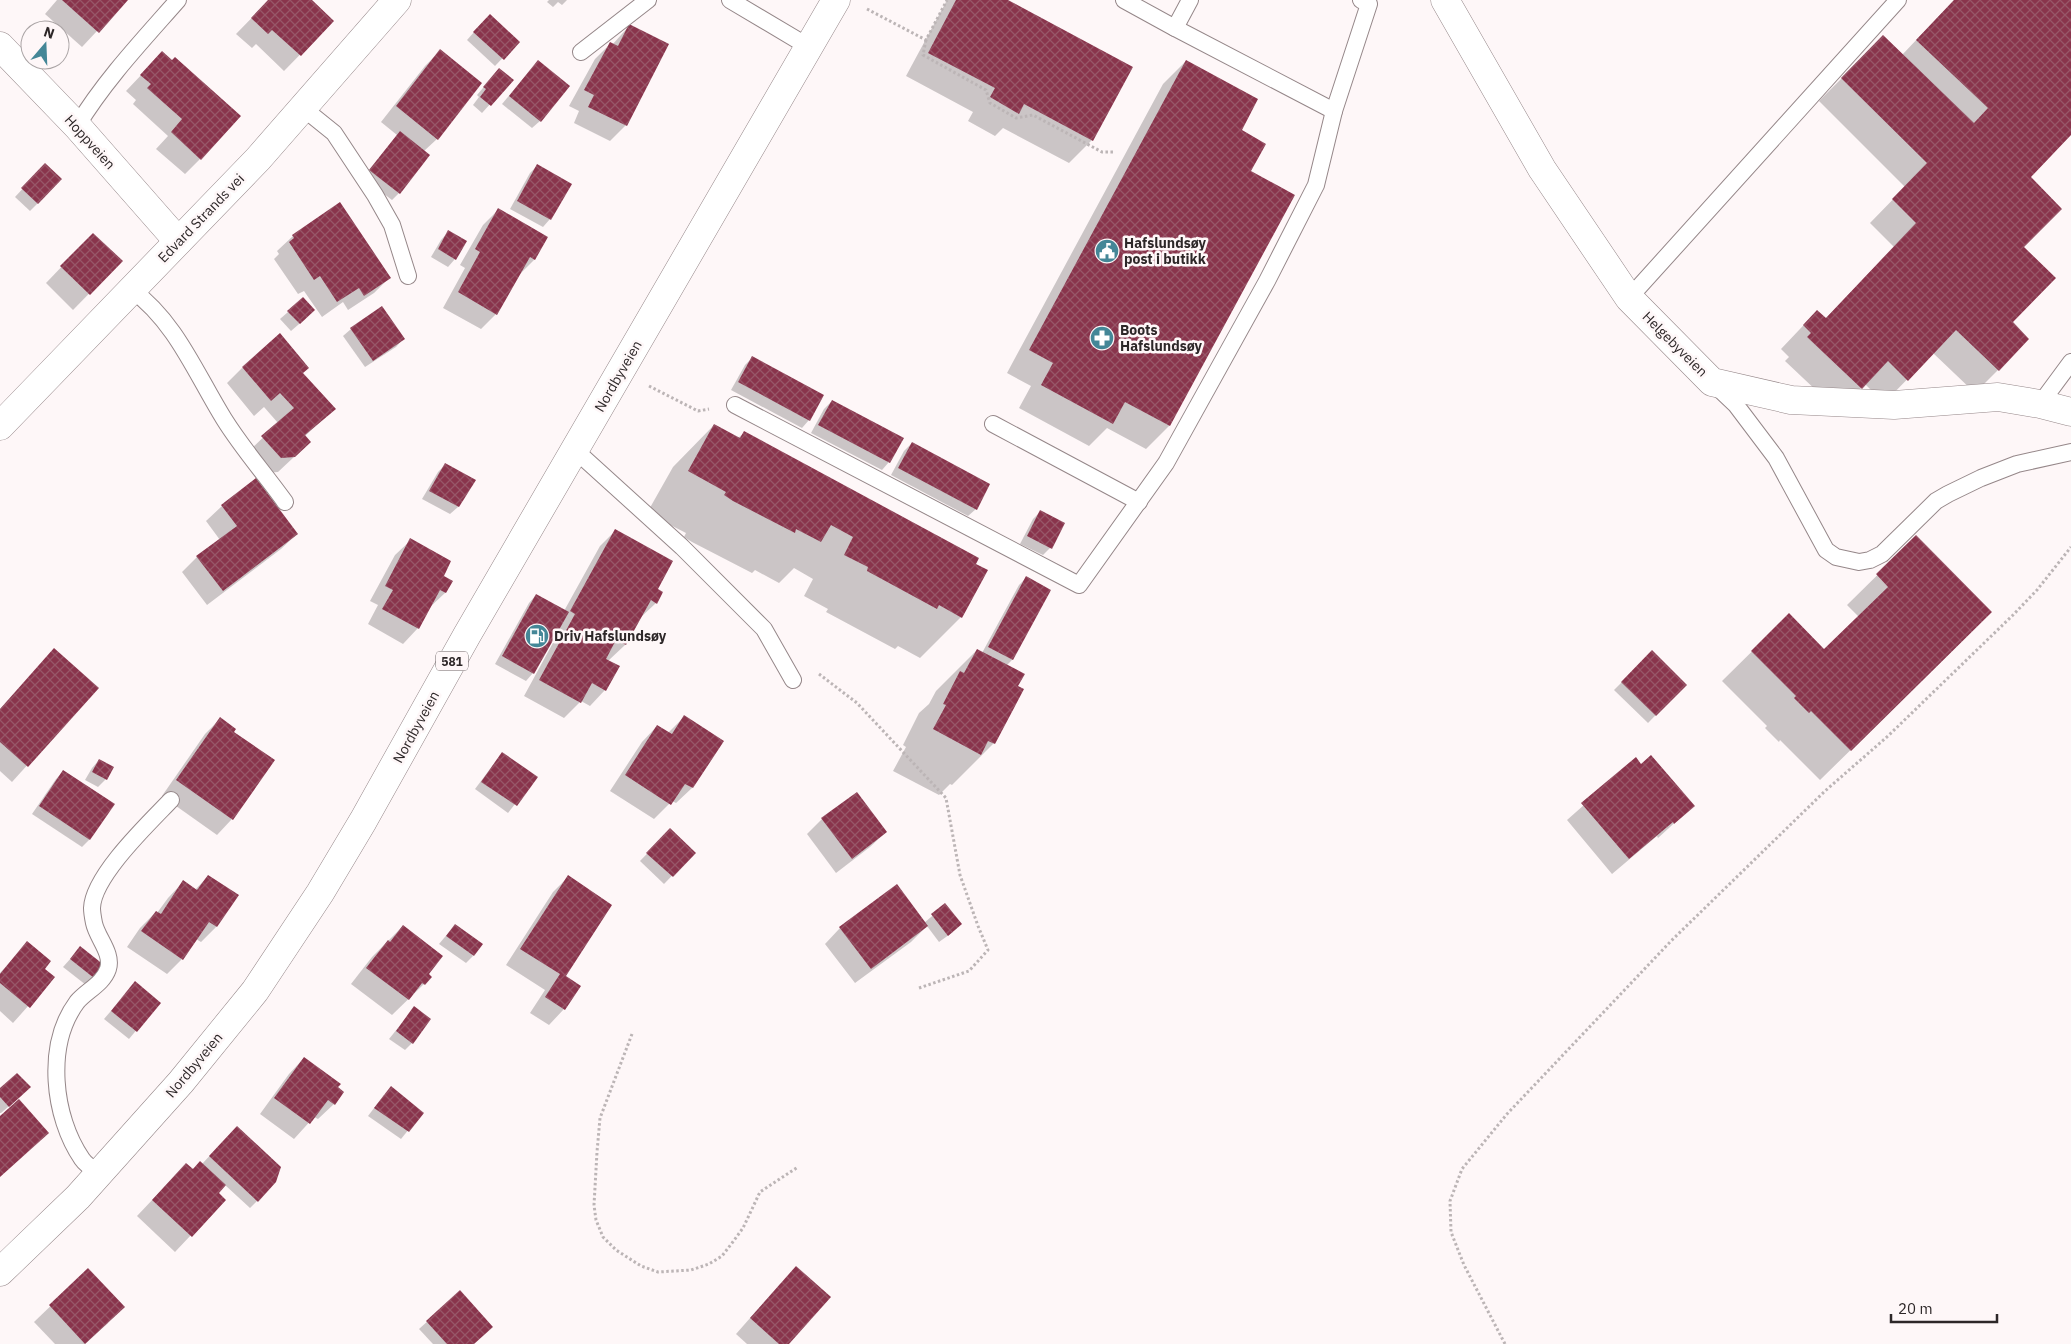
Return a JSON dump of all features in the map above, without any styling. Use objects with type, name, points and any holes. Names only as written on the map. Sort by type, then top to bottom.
[{"type":"street","name":"Nordbyveien","points":[[0,1272],[100,1174],[181,1082],[255,991],[320,893],[363,821],[467,635],[836,0]]},
{"type":"street","name":"Helgebyveien","points":[[1445,0],[1542,169],[1629,298],[1712,382],[1801,400],[1894,406],[1998,397],[2040,404],[2071,412]]},
{"type":"street","name":"Edvard Strands vei","points":[[0,426],[258,159],[395,1]]},
{"type":"street","name":"Hoppveien","points":[[0,46],[77,126],[178,241]]},
{"type":"lane","points":[[77,126],[95,96],[178,0]]},
{"type":"lane","points":[[580,52],[648,0]]},
{"type":"lane","points":[[730,0],[808,47]]},
{"type":"lane","points":[[1124,0],[1334,111]]},
{"type":"lane","points":[[1175,28],[1190,0]]},
{"type":"lane","points":[[1629,298],[1898,0]]},
{"type":"lane","points":[[735,404],[1079,585],[1166,463],[1267,281],[1316,185],[1334,111],[1367,1]]},
{"type":"lane","points":[[303,108],[334,134],[375,195],[392,225],[408,276]]},
{"type":"lane","points":[[132,290],[144,299],[175,337],[187,354],[224,420],[285,502]]},
{"type":"lane","points":[[2040,404],[2071,362]]},
{"type":"lane","points":[[1712,382],[1736,405],[1776,458],[1826,550],[1836,557],[1859,562],[1870,560],[1882,554],[1936,502],[1948,494],[1981,478],[2017,464],[2071,452]]},
{"type":"lane","points":[[992,424],[1139,502]]},
{"type":"lane","points":[[574,450],[682,547],[764,630],[793,680]]},
{"type":"lane","points":[[100,1174],[83,1161],[66,1130],[58,1093],[58,1053],[62,1032],[77,1002],[101,979],[109,967],[108,955],[95,927],[92,908],[95,896],[110,865],[171,800]]},
{"type":"path","points":[[948,0],[926,40],[923,55],[986,90],[990,103],[1016,118],[1033,115],[1102,152],[1114,152]]},
{"type":"path","points":[[866,8],[926,40]]},
{"type":"path","points":[[642,382],[698,411],[735,404]]},
{"type":"path","points":[[1505,1344],[1464,1265],[1451,1232],[1450,1201],[1462,1169],[1507,1114],[1671,941],[1825,790],[1888,736],[2013,616],[2037,590],[2071,547]]},
{"type":"path","points":[[818,673],[857,704],[946,798],[960,875],[988,950],[969,971],[920,988]]},
{"type":"path","points":[[632,1034],[600,1118],[597,1152],[594,1205],[596,1220],[602,1237],[616,1250],[641,1266],[658,1272],[691,1270],[709,1264],[722,1256],[732,1243],[742,1228],[760,1192],[798,1167]]},
{"type":"building","points":[[62,0],[128,0],[99,33]]},
{"type":"building","points":[[268,0],[312,0],[334,21],[301,56],[272,30],[268,34],[251,18]]},
{"type":"building","points":[[956,0],[1008,0],[1133,67],[1093,141],[1024,104],[1019,114],[990,97],[995,88],[928,53]]},
{"type":"building","points":[[1954,0],[2071,0],[2071,135],[2031,177],[2062,209],[2024,247],[2056,278],[2013,322],[2029,339],[1999,371],[1956,330],[1908,381],[1888,361],[1862,389],[1807,337],[1811,333],[1803,325],[1817,310],[1826,318],[1916,223],[1892,199],[1927,163],[1841,78],[1883,35],[1974,123],[1988,108],[1916,40]]},
{"type":"building","points":[[490,14],[520,42],[504,60],[473,32]]},
{"type":"building","points":[[629,24],[669,44],[627,126],[588,107],[594,95],[584,90],[610,42],[618,46]]},
{"type":"building","points":[[440,49],[482,83],[438,140],[396,106]]},
{"type":"building","points":[[162,51],[172,60],[175,57],[241,116],[201,160],[171,132],[182,119],[147,88],[151,84],[140,75]]},
{"type":"building","points":[[538,60],[570,86],[541,122],[509,96]]},
{"type":"building","points":[[1186,60],[1258,99],[1242,130],[1266,144],[1251,171],[1295,195],[1170,426],[1125,402],[1113,424],[1041,385],[1053,363],[1029,350]]},
{"type":"building","points":[[499,68],[514,80],[491,106],[480,97],[486,89],[483,87]]},
{"type":"building","points":[[400,131],[430,155],[400,194],[369,170]]},
{"type":"building","points":[[45,163],[62,179],[38,204],[21,188]]},
{"type":"building","points":[[537,164],[572,184],[551,220],[517,201]]},
{"type":"building","points":[[340,202],[391,278],[364,296],[359,288],[337,302],[320,276],[314,280],[289,242],[294,238],[292,235]]},
{"type":"building","points":[[498,208],[548,237],[535,260],[530,257],[497,315],[458,292],[480,252],[475,249]]},
{"type":"building","points":[[448,230],[467,241],[456,260],[438,249]]},
{"type":"building","points":[[93,233],[123,261],[90,295],[60,266]]},
{"type":"building","points":[[303,297],[315,310],[300,324],[287,311]]},
{"type":"building","points":[[382,306],[405,339],[373,361],[350,328]]},
{"type":"building","points":[[280,333],[309,368],[303,373],[336,409],[305,435],[311,442],[295,457],[281,458],[261,436],[294,408],[280,393],[271,401],[242,367]]},
{"type":"building","points":[[752,356],[824,395],[810,421],[738,382]]},
{"type":"building","points":[[832,400],[904,438],[890,463],[818,425]]},
{"type":"building","points":[[714,424],[740,438],[744,431],[979,558],[976,564],[988,570],[962,618],[939,605],[937,609],[867,571],[868,567],[844,555],[853,537],[831,525],[821,542],[796,529],[795,533],[733,501],[724,495],[726,492],[688,471]]},
{"type":"building","points":[[912,442],[990,484],[977,510],[898,468]]},
{"type":"building","points":[[445,463],[476,480],[459,507],[429,491]]},
{"type":"building","points":[[256,478],[298,534],[223,591],[196,556],[237,526],[221,505]]},
{"type":"building","points":[[1040,510],[1065,523],[1052,549],[1027,536]]},
{"type":"building","points":[[615,529],[673,561],[658,589],[663,592],[657,604],[651,600],[626,645],[616,640],[606,659],[620,666],[606,691],[592,683],[581,703],[539,680],[575,614],[570,611]]},
{"type":"building","points":[[1916,535],[1992,612],[1851,751],[1811,711],[1809,713],[1794,698],[1796,696],[1751,651],[1789,613],[1824,649],[1888,587],[1876,574]]},
{"type":"building","points":[[410,538],[451,561],[444,576],[453,581],[446,593],[440,590],[419,629],[382,609],[393,590],[385,586]]},
{"type":"building","points":[[1026,576],[1051,590],[1013,660],[988,647]]},
{"type":"building","points":[[536,594],[569,612],[534,674],[502,656]]},
{"type":"building","points":[[54,648],[99,688],[28,767],[0,742],[0,709]]},
{"type":"building","points":[[977,649],[1025,674],[1018,686],[1024,689],[995,744],[988,741],[981,755],[933,729],[946,705],[943,704],[960,671],[964,673]]},
{"type":"building","points":[[1652,650],[1687,685],[1656,716],[1621,682]]},
{"type":"building","points":[[684,715],[724,741],[693,788],[685,784],[671,805],[625,775],[657,725],[672,734]]},
{"type":"building","points":[[220,717],[236,729],[234,732],[275,760],[233,820],[176,780]]},
{"type":"building","points":[[502,752],[538,777],[517,806],[481,782]]},
{"type":"building","points":[[1651,755],[1695,806],[1629,859],[1581,803],[1636,757],[1641,764]]},
{"type":"building","points":[[99,759],[114,767],[107,780],[92,772]]},
{"type":"building","points":[[63,770],[115,804],[90,840],[39,806]]},
{"type":"building","points":[[857,792],[887,832],[852,859],[821,818]]},
{"type":"building","points":[[670,828],[696,853],[673,877],[646,853]]},
{"type":"building","points":[[208,875],[239,895],[217,927],[209,922],[183,960],[141,931],[156,911],[161,914],[183,880],[197,890]]},
{"type":"building","points":[[568,875],[612,905],[566,976],[581,986],[565,1010],[545,997],[560,974],[520,949]]},
{"type":"building","points":[[897,884],[928,926],[871,969],[839,927]]},
{"type":"building","points":[[945,903],[962,924],[948,936],[931,914]]},
{"type":"building","points":[[455,924],[483,944],[474,956],[446,936]]},
{"type":"building","points":[[403,925],[443,956],[429,974],[432,977],[425,985],[422,983],[409,1000],[366,968],[388,940],[390,942]]},
{"type":"building","points":[[27,941],[51,961],[45,969],[55,977],[30,1008],[0,983],[0,974]]},
{"type":"building","points":[[80,946],[104,965],[94,978],[70,959]]},
{"type":"building","points":[[135,981],[161,1003],[137,1032],[111,1011]]},
{"type":"building","points":[[414,1006],[431,1019],[413,1044],[396,1031]]},
{"type":"building","points":[[304,1057],[341,1084],[338,1087],[344,1092],[335,1105],[328,1100],[310,1124],[274,1098]]},
{"type":"building","points":[[17,1073],[31,1087],[9,1107],[0,1097],[0,1088]]},
{"type":"building","points":[[391,1086],[424,1113],[409,1132],[374,1108]]},
{"type":"building","points":[[19,1099],[49,1133],[0,1177],[0,1116]]},
{"type":"building","points":[[237,1126],[281,1167],[276,1182],[258,1202],[209,1156]]},
{"type":"building","points":[[200,1161],[226,1185],[219,1193],[226,1200],[192,1237],[152,1200],[186,1163],[193,1169]]},
{"type":"building","points":[[796,1266],[831,1297],[789,1344],[779,1344],[750,1318]]},
{"type":"building","points":[[88,1268],[125,1307],[85,1344],[49,1305]]},
{"type":"building","points":[[460,1290],[493,1327],[474,1344],[447,1344],[426,1321]]},
{"type":"place","name":"Hafslundsøy post i butikk","points":[[1107,251]]},
{"type":"place","name":"Boots Hafslundsøy","points":[[1102,338]]},
{"type":"place","name":"Driv Hafslundsøy","points":[[537,636]]}]
